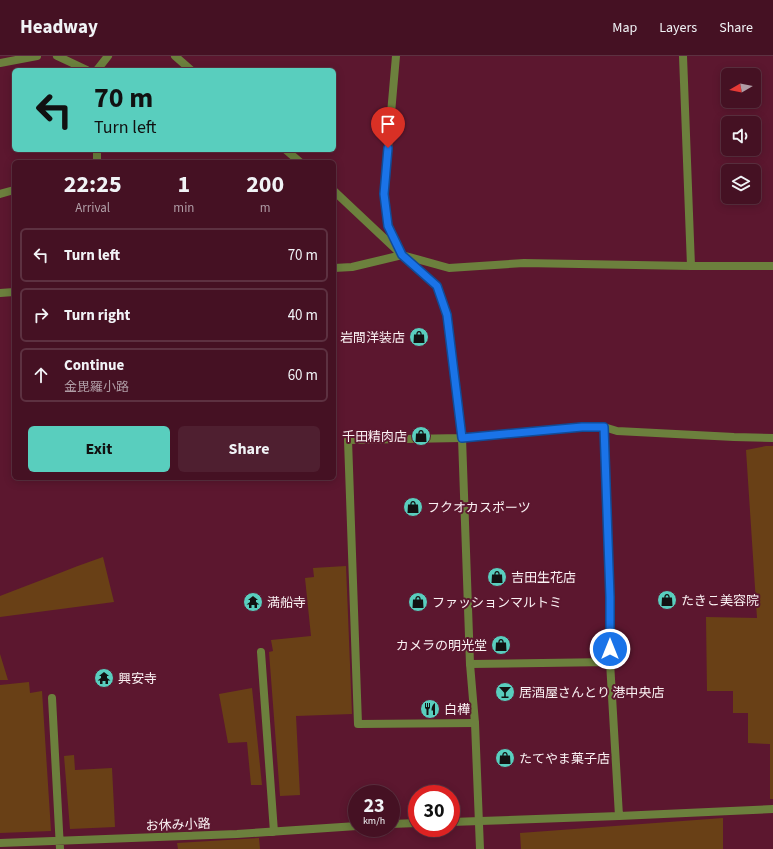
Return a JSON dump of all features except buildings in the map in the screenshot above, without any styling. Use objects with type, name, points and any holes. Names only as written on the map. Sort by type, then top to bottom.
[{"type":"street","points":[[0,63],[37,56]]},
{"type":"street","points":[[57,56],[83,68]]},
{"type":"street","points":[[99,68],[108,56]]},
{"type":"street","points":[[175,56],[190,68]]},
{"type":"street","points":[[396,56],[384,194],[388,226],[402,255]]},
{"type":"street","points":[[683,56],[691,266]]},
{"type":"street","points":[[288,152],[298,160]]},
{"type":"street","points":[[0,194],[12,191]]},
{"type":"street","points":[[336,193],[437,286],[447,315],[462,438],[470,664],[475,723],[480,849]]},
{"type":"street","points":[[336,268],[352,267],[402,255],[449,268],[524,263],[773,266]]},
{"type":"street","points":[[0,293],[12,292]]},
{"type":"street","points":[[475,723],[358,724],[348,440],[462,438],[582,427],[604,427],[617,431],[773,438]]},
{"type":"street","points":[[604,427],[610,597],[610,662],[619,816]]},
{"type":"street","points":[[261,652],[274,832]]},
{"type":"street","points":[[470,664],[610,662]]},
{"type":"street","points":[[52,698],[59,845]]},
{"type":"street","points":[[460,822],[773,809]]},
{"type":"street","name":"お休み小路","points":[[0,843],[59,845],[348,827]]},
{"type":"shaded area","points":[[773,446],[773,799],[770,799],[770,744],[748,743],[748,713],[733,713],[733,691],[707,691],[706,617],[757,618],[746,450]]},
{"type":"shaded area","points":[[103,557],[114,602],[0,617],[0,596]]},
{"type":"shaded area","points":[[346,566],[352,714],[296,716],[300,795],[280,796],[269,652],[273,651],[271,640],[311,636],[305,578],[314,577],[313,568]]},
{"type":"shaded area","points":[[0,654],[8,680],[0,680]]},
{"type":"shaded area","points":[[29,682],[30,693],[42,691],[51,831],[0,833],[0,685]]},
{"type":"shaded area","points":[[252,688],[262,785],[251,785],[247,742],[228,743],[219,694]]},
{"type":"shaded area","points":[[74,755],[75,770],[112,768],[115,827],[70,829],[64,756]]},
{"type":"shaded area","points":[[723,818],[723,849],[521,849],[520,833]]},
{"type":"shaded area","points":[[259,838],[260,849],[178,849],[177,843]]},
{"type":"place","name":"岩間洋装店","points":[[419,337]]},
{"type":"place","name":"千田精肉店","points":[[421,436]]},
{"type":"place","name":"フクオカスポーツ","points":[[413,507]]},
{"type":"place","name":"吉田生花店","points":[[497,577]]},
{"type":"place","name":"たきこ美容院","points":[[667,600]]},
{"type":"place","name":"満船寺","points":[[253,602]]},
{"type":"place","name":"ファッションマルトミ","points":[[418,602]]},
{"type":"place","name":"カメラの明光堂","points":[[501,645]]},
{"type":"place","name":"興安寺","points":[[104,678]]},
{"type":"place","name":"居酒屋さんとり 港中央店","points":[[505,692]]},
{"type":"place","name":"白樺","points":[[430,709]]},
{"type":"place","name":"たてやま菓子店","points":[[505,758]]},
{"type":"route","points":[[388,148],[384,194],[388,226],[402,255],[437,286],[447,315],[462,438],[582,427],[604,427],[610,597],[610,649]]}]
